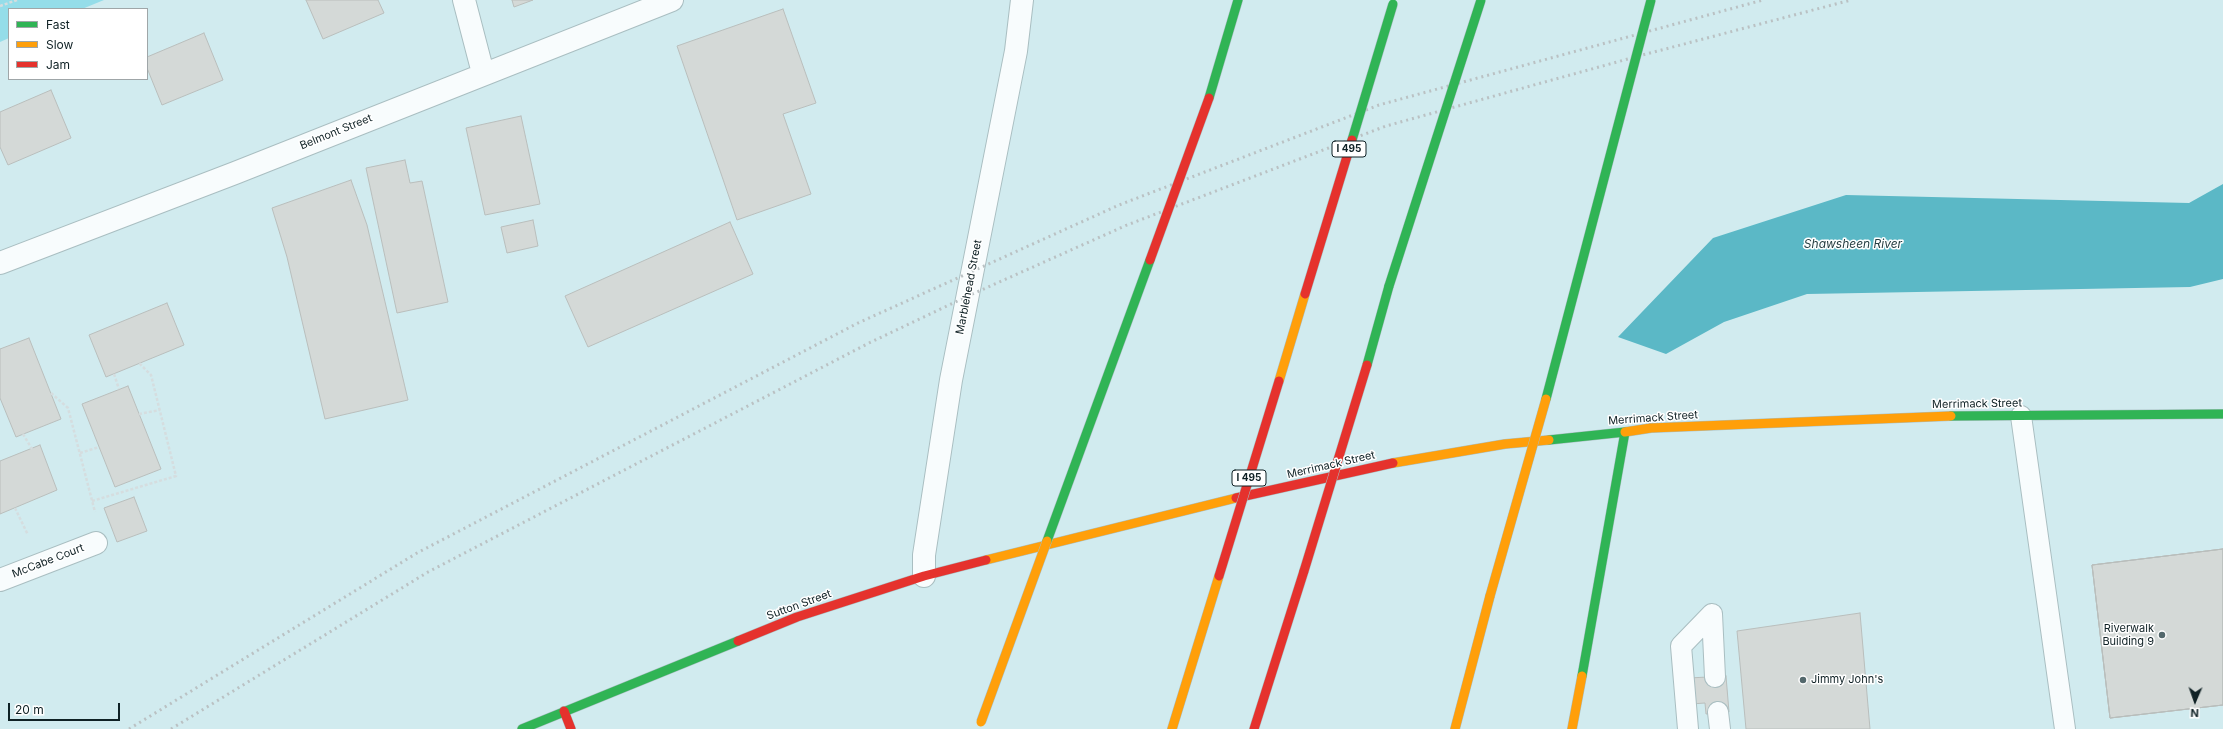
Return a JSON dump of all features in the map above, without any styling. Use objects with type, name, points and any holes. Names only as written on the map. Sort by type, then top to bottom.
[{"type":"main road","points":[[979,725],[1209,98],[1238,0]]},
{"type":"main road","points":[[1254,729],[1367,365],[1389,286],[1480,0]]},
{"type":"main road","points":[[1455,729],[1490,596],[1544,408],[1651,0]]},
{"type":"main road","name":"I 495","points":[[1172,729],[1394,2]]},
{"type":"main road","name":"Merrimack Street","points":[[1095,533],[1200,506],[1382,465],[1505,444],[1651,428],[1833,420],[2223,414]]},
{"type":"main road","points":[[1572,729],[1625,432]]},
{"type":"main road","name":"Sutton Street","points":[[522,729],[797,617],[924,576],[1095,533]]},
{"type":"main road","points":[[564,711],[571,729]]},
{"type":"street","points":[[464,0],[483,73]]},
{"type":"street","name":"Belmont Street","points":[[0,263],[249,168],[483,73],[672,0]]},
{"type":"street","name":"Marblehead Street","points":[[924,576],[924,555],[951,380],[1016,51],[1022,0]]},
{"type":"street","name":"McCabe Court","points":[[0,580],[96,542]]},
{"type":"lane","points":[[2021,416],[2065,729]]},
{"type":"lane","points":[[1688,729],[1681,646],[1712,614],[1715,677]]},
{"type":"path","points":[[0,6],[17,0]]},
{"type":"path","points":[[92,501],[176,476],[151,375],[139,363]]},
{"type":"path","points":[[114,374],[119,389]]},
{"type":"path","points":[[51,394],[68,408],[92,501],[96,542]]},
{"type":"path","points":[[139,414],[160,410]]},
{"type":"path","points":[[22,434],[32,449]]},
{"type":"path","points":[[80,453],[99,447]]},
{"type":"path","points":[[15,508],[28,535]]},
{"type":"shaded area","points":[[0,0],[104,0],[84,8],[8,8],[8,38],[0,42]]},
{"type":"water","name":"Shawsheen River","points":[[2223,184],[2223,279],[2190,287],[1807,294],[1724,322],[1666,354],[1618,337],[1713,238],[1846,195],[2189,203]]},
{"type":"building","points":[[306,0],[378,0],[384,13],[323,39]]},
{"type":"building","points":[[512,0],[533,0],[514,7]]},
{"type":"building","points":[[783,9],[816,103],[783,114],[811,194],[737,220],[677,46]]},
{"type":"building","points":[[204,33],[223,80],[162,105],[148,70],[148,57]]},
{"type":"building","points":[[51,90],[71,138],[8,165],[0,147],[0,112]]},
{"type":"building","points":[[521,116],[540,204],[485,215],[466,128]]},
{"type":"building","points":[[405,160],[410,183],[422,181],[448,302],[397,313],[366,168]]},
{"type":"building","points":[[351,180],[367,225],[408,400],[325,419],[287,257],[272,208]]},
{"type":"building","points":[[533,220],[538,246],[507,253],[501,227]]},
{"type":"building","points":[[730,222],[753,274],[588,347],[565,296]]},
{"type":"building","points":[[167,303],[184,345],[106,377],[89,335]]},
{"type":"building","points":[[29,338],[61,419],[16,437],[0,398],[0,349]]},
{"type":"building","points":[[128,386],[161,469],[115,487],[82,404]]},
{"type":"building","points":[[40,445],[57,490],[0,514],[0,461]]},
{"type":"building","points":[[134,497],[147,531],[117,542],[104,508]]},
{"type":"building","name":"Riverwalk Building 9","points":[[2223,549],[2223,705],[2110,718],[2092,565]]},
{"type":"building","name":"Riverwalk Building 9","points":[[2223,549],[2223,705],[2110,718],[2092,565]]},
{"type":"building","name":"Riverwalk Building 9","points":[[2223,549],[2223,705],[2110,718],[2092,565]]},
{"type":"building","name":"Jimmy John's","points":[[1860,613],[1870,729],[1746,729],[1737,631]]},
{"type":"building","points":[[1726,676],[1729,712],[1706,714],[1705,703],[1691,704],[1689,678]]},
{"type":"railway","points":[[129,729],[417,553],[858,323],[1119,205],[1379,105],[1763,0]]},
{"type":"railway","points":[[171,729],[428,572],[869,343],[968,296],[1127,225],[1386,126],[1635,57],[1851,0]]},
{"type":"traffic: fast","points":[[1209,98],[1238,0]]},
{"type":"traffic: fast","points":[[1389,286],[1481,0]]},
{"type":"traffic: fast","points":[[1546,399],[1651,0]]},
{"type":"traffic: fast","points":[[1352,140],[1393,4]]},
{"type":"traffic: fast","points":[[1047,541],[1150,260]]},
{"type":"traffic: fast","points":[[1367,365],[1389,286]]},
{"type":"traffic: fast","points":[[1951,416],[2223,414]]},
{"type":"traffic: fast","points":[[1549,440],[1625,432],[1582,676]]},
{"type":"traffic: fast","points":[[522,729],[738,641]]},
{"type":"traffic: slow","points":[[1279,381],[1305,294]]},
{"type":"traffic: slow","points":[[1490,596],[1546,399]]},
{"type":"traffic: slow","points":[[1625,432],[1651,428],[1951,416]]},
{"type":"traffic: slow","points":[[1393,463],[1505,444],[1549,440]]},
{"type":"traffic: slow","points":[[986,560],[1236,498]]},
{"type":"traffic: slow","points":[[981,722],[1047,541]]},
{"type":"traffic: slow","points":[[1172,729],[1219,576]]},
{"type":"traffic: slow","points":[[1455,729],[1490,596]]},
{"type":"traffic: slow","points":[[1572,729],[1582,676]]},
{"type":"traffic: jam","points":[[1150,260],[1209,98]]},
{"type":"traffic: jam","points":[[1305,294],[1352,140]]},
{"type":"traffic: jam","points":[[1304,571],[1367,365]]},
{"type":"traffic: jam","points":[[1219,576],[1279,381]]},
{"type":"traffic: jam","points":[[1236,498],[1393,463]]},
{"type":"traffic: jam","points":[[738,641],[797,617],[924,576],[986,560]]},
{"type":"traffic: jam","points":[[1254,729],[1304,571]]},
{"type":"traffic: jam","points":[[564,711],[571,729]]},
{"type":"place","name":"Riverwalk Building 9","points":[[2162,635]]},
{"type":"place","name":"Jimmy John's","points":[[1803,680]]}]
